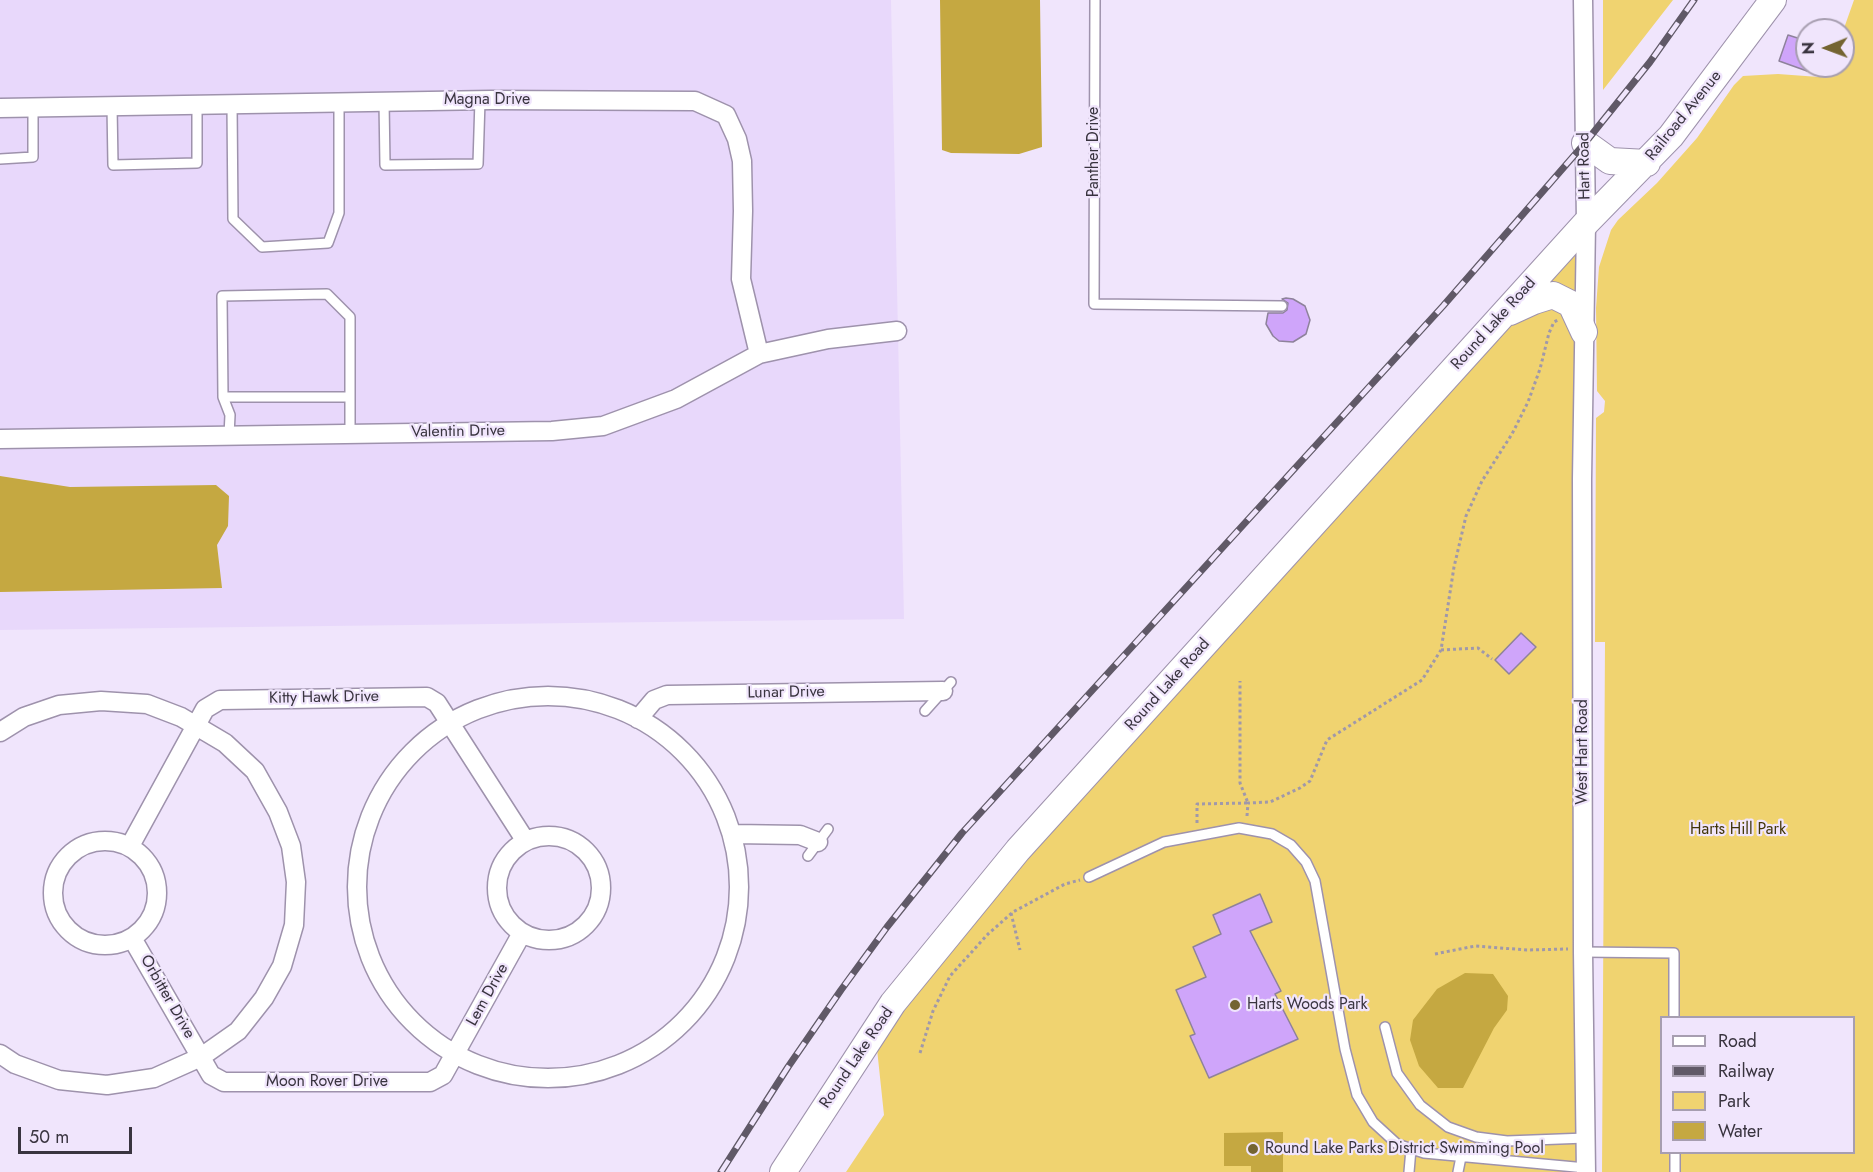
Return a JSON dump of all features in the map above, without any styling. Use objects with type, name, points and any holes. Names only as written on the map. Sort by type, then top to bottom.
[{"type":"main road","name":"Railroad Avenue","points":[[1586,223],[1671,136],[1773,0]]},
{"type":"main road","points":[[1585,143],[1610,161],[1647,163]]},
{"type":"main road","name":"Round Lake Road","points":[[783,1172],[893,1003],[1018,850],[1586,223]]},
{"type":"main road","points":[[1501,316],[1553,295],[1570,303],[1575,324]]},
{"type":"street","name":"Hart Road","points":[[1575,324],[1586,223],[1584,0]]},
{"type":"street","name":"Magna Drive","points":[[0,108],[480,100],[695,101],[726,115],[737,139],[742,161],[741,279],[759,354]]},
{"type":"street","name":"West Hart Road","points":[[1575,324],[1582,479],[1576,950],[1586,1170]]},
{"type":"street","name":"Valentin Drive","points":[[0,439],[552,430],[603,426],[676,399],[759,354],[828,339],[897,331]]},
{"type":"street","name":"Lunar Drive","points":[[639,719],[654,700],[667,695],[947,686]]},
{"type":"street","name":"Kitty Hawk Drive","points":[[196,726],[205,710],[220,700],[427,697],[437,703],[450,724]]},
{"type":"street","points":[[529,697],[578,698],[626,711],[639,719],[662,733],[692,760],[717,796],[734,834],[739,872],[738,917],[729,952],[714,983],[689,1016],[647,1050],[607,1070],[563,1078],[523,1077],[481,1068],[453,1056],[413,1023],[389,994],[371,961],[361,924],[359,881],[363,838],[376,802],[397,768],[430,738],[450,724],[480,709],[529,697]]},
{"type":"street","points":[[0,732],[24,717],[59,705],[102,701],[147,704],[181,717],[225,743],[255,771],[278,812],[291,846],[296,882],[294,925],[282,966],[264,998],[238,1031],[201,1057],[154,1078],[107,1085],[58,1080],[15,1064],[0,1054]]},
{"type":"street","points":[[450,724],[525,840]]},
{"type":"street","points":[[130,846],[196,726]]},
{"type":"street","points":[[734,834],[800,835],[818,842]]},
{"type":"street","points":[[543,835],[561,836],[578,843],[591,855],[599,871],[602,889],[598,907],[589,923],[574,934],[557,940],[539,940],[522,933],[510,923],[501,909],[496,894],[497,878],[503,862],[512,849],[525,840],[543,835]]},
{"type":"street","name":"Orbitter Drive","points":[[97,840],[114,841],[130,846],[144,858],[154,874],[157,891],[154,909],[146,926],[132,938],[116,944],[99,945],[83,941],[69,931],[58,918],[53,902],[55,877],[68,855],[81,845],[97,840]]},
{"type":"street","name":"Lem Drive","points":[[453,1056],[522,933]]},
{"type":"street","name":"Orbitter Drive","points":[[132,938],[201,1057]]},
{"type":"street","name":"Moon Rover Drive","points":[[201,1057],[211,1075],[224,1082],[430,1082],[442,1075],[453,1056]]},
{"type":"lane","name":"Panther Drive","points":[[1095,0],[1094,304],[1282,306]]},
{"type":"lane","points":[[384,101],[385,165],[478,164],[480,100]]},
{"type":"lane","points":[[231,104],[233,219],[262,247],[328,243],[339,213],[339,102]]},
{"type":"lane","points":[[112,106],[113,165],[197,164],[197,104]]},
{"type":"lane","points":[[0,159],[33,157],[33,107]]},
{"type":"lane","points":[[230,435],[230,415],[223,397],[222,296],[327,294],[350,317],[350,434]]},
{"type":"lane","points":[[223,397],[350,397]]},
{"type":"lane","points":[[925,711],[947,686]]},
{"type":"lane","points":[[1089,877],[1164,842],[1239,828],[1272,834],[1291,845],[1306,862],[1315,882],[1345,1049],[1357,1095],[1373,1122],[1397,1144],[1424,1153],[1586,1170]]},
{"type":"lane","points":[[1576,950],[1674,953],[1674,1016]]},
{"type":"lane","points":[[1384,1027],[1397,1073],[1420,1105],[1448,1127],[1476,1137],[1508,1141],[1586,1138]]},
{"type":"lane","points":[[1409,1172],[1412,1149]]},
{"type":"lane","points":[[1675,1154],[1675,1172]]},
{"type":"lane","points":[[1458,1172],[1461,1157]]},
{"type":"path","points":[[1197,824],[1197,804],[1270,802],[1300,788],[1310,781],[1327,740],[1422,681],[1442,650],[1454,567],[1466,516],[1482,481],[1512,434],[1528,402],[1554,322],[1575,324]]},
{"type":"path","points":[[1442,650],[1478,648],[1492,659]]},
{"type":"path","points":[[1240,681],[1240,783],[1248,803],[1247,816]]},
{"type":"path","points":[[920,1053],[933,1011],[950,976],[988,934],[1011,913],[1065,884],[1089,877]]},
{"type":"path","points":[[1011,913],[1020,950]]},
{"type":"path","points":[[1435,954],[1475,946],[1527,950],[1576,950]]},
{"type":"shaded area","points":[[0,0],[891,0],[904,619],[0,630]]},
{"type":"green space","points":[[1603,0],[1673,0],[1603,90]]},
{"type":"green space","name":"Harts Hill Park","points":[[1854,0],[1873,0],[1873,1172],[1602,1172],[1605,642],[1595,642],[1596,418],[1604,412],[1605,401],[1597,391],[1596,308],[1599,267],[1611,230],[1618,220],[1657,183],[1697,138],[1734,85],[1743,76],[1795,75],[1795,78],[1855,78],[1855,18],[1848,18]]},
{"type":"green space","name":"Harts Woods Park","points":[[1586,223],[1585,1172],[846,1172],[884,1115],[875,1030]]},
{"type":"water","points":[[940,0],[1040,0],[1042,147],[1019,154],[951,153],[942,150]]},
{"type":"water","points":[[0,476],[70,487],[216,485],[229,496],[228,526],[217,545],[222,588],[0,592]]},
{"type":"water","points":[[1465,973],[1493,974],[1508,996],[1507,1010],[1494,1028],[1463,1088],[1438,1088],[1419,1066],[1410,1040],[1413,1020],[1437,989]]},
{"type":"water","name":"Round Lake Parks District Swimming Pool","points":[[1283,1132],[1283,1172],[1251,1172],[1251,1166],[1224,1166],[1224,1133]]},
{"type":"building","points":[[1788,35],[1795,37],[1795,67],[1779,61]]},
{"type":"building","points":[[1286,298],[1305,306],[1310,320],[1306,334],[1293,342],[1279,341],[1266,324],[1268,313],[1283,313],[1287,310],[1288,303],[1282,299]]},
{"type":"building","points":[[1521,633],[1536,647],[1509,674],[1495,660]]},
{"type":"building","points":[[1260,894],[1272,922],[1250,931],[1281,991],[1275,994],[1298,1039],[1209,1078],[1190,1036],[1195,1034],[1176,990],[1206,977],[1193,947],[1221,934],[1213,915]]},
{"type":"railway","points":[[721,1172],[788,1067],[841,990],[887,927],[962,833],[1443,306],[1585,143],[1650,62],[1694,0]]},
{"type":"place","name":"Harts Woods Park","points":[[1235,1005]]},
{"type":"place","name":"Round Lake Parks District Swimming Pool","points":[[1253,1149]]}]
